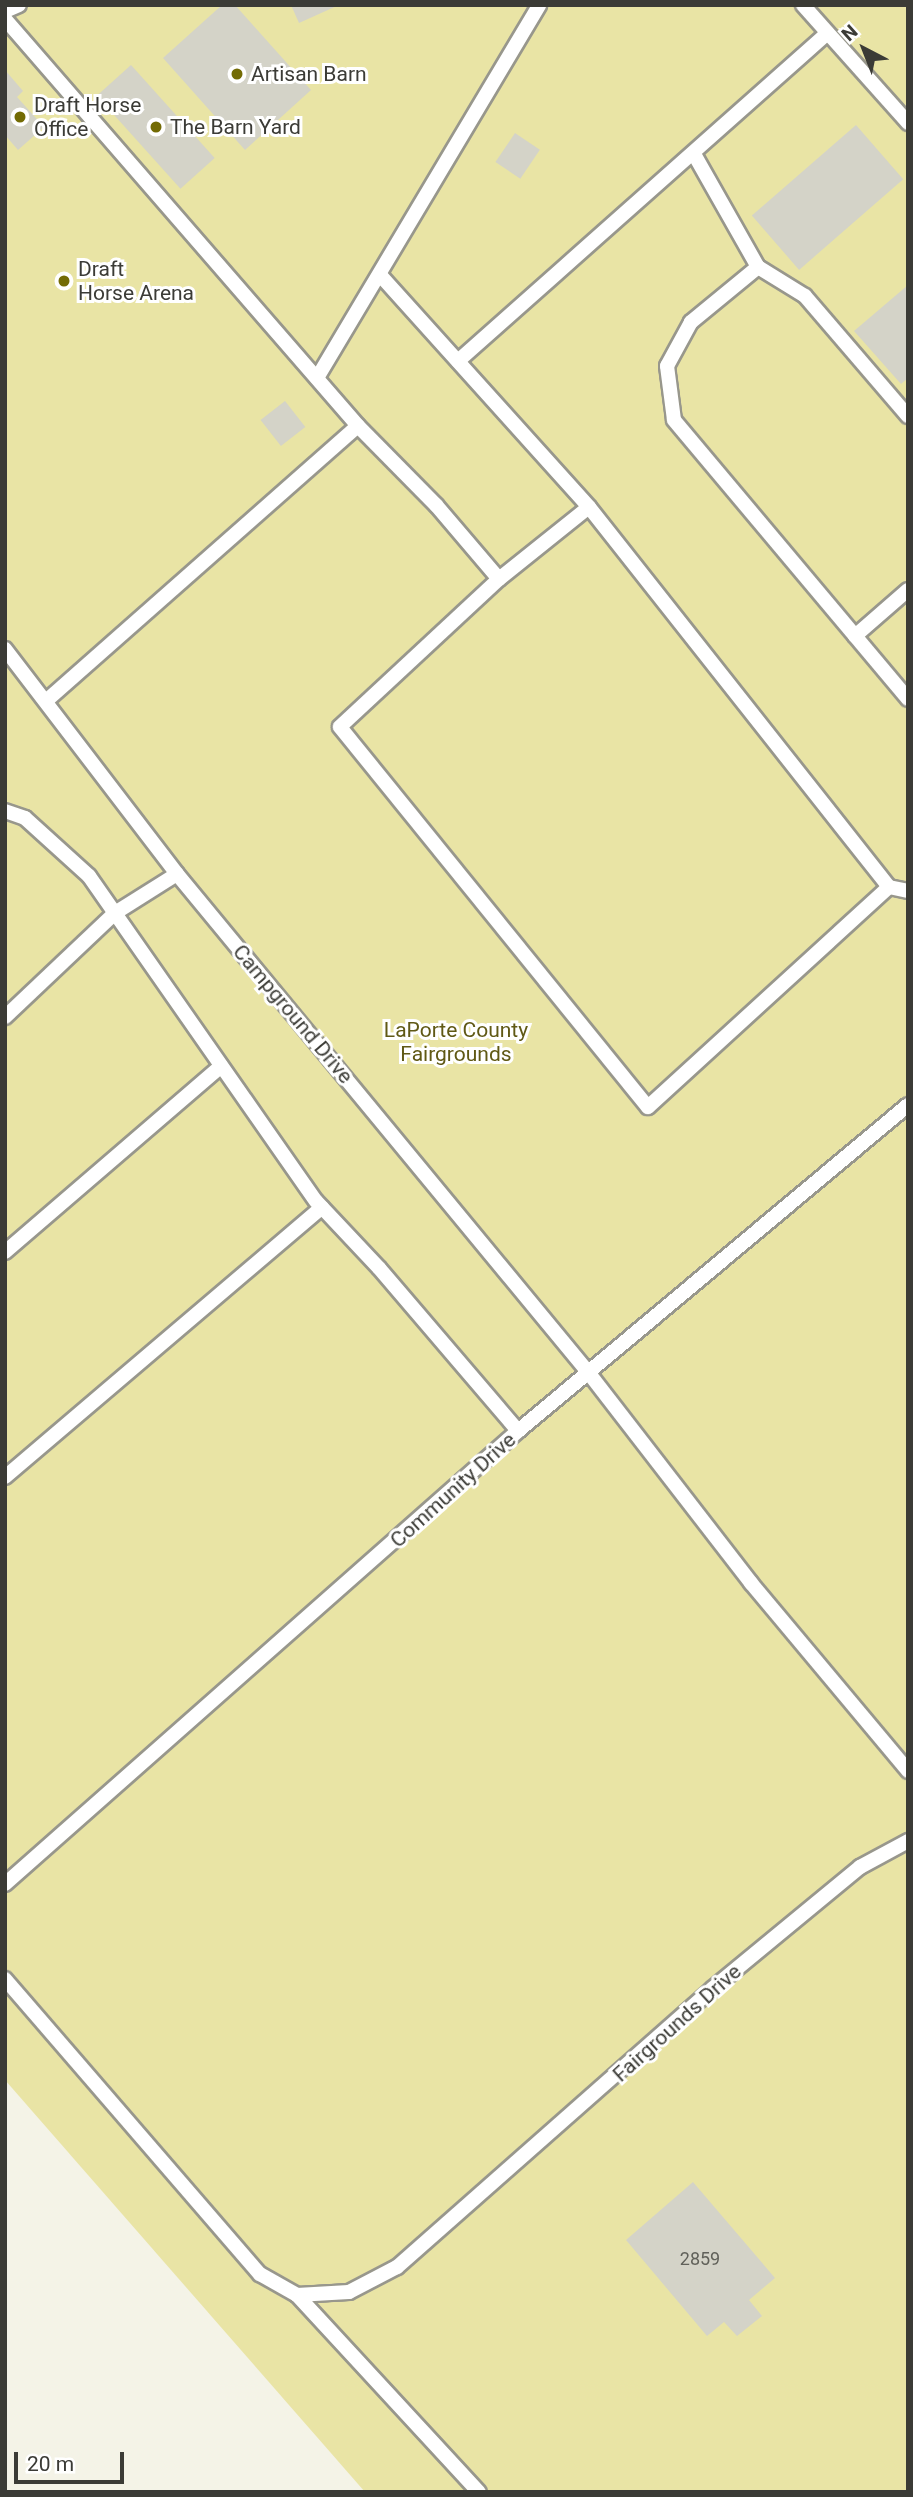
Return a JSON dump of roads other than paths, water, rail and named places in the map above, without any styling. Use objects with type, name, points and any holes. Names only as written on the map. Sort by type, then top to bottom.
[{"type":"lane","points":[[5,10],[19,5]]},
{"type":"lane","points":[[317,378],[539,5]]},
{"type":"lane","points":[[803,5],[908,123]]},
{"type":"lane","points":[[5,19],[358,426],[436,505],[499,579]]},
{"type":"lane","points":[[458,361],[694,155],[828,33]]},
{"type":"lane","points":[[694,155],[758,267],[805,296],[908,416]]},
{"type":"lane","points":[[758,267],[691,322],[667,366],[674,419],[908,699]]},
{"type":"lane","points":[[380,275],[589,506],[889,887],[908,891]]},
{"type":"lane","points":[[47,700],[358,426]]},
{"type":"lane","points":[[589,506],[499,579],[340,727],[648,1107],[889,887]]},
{"type":"lane","points":[[855,636],[908,590]]},
{"type":"lane","name":"Campground Drive","points":[[5,649],[47,700],[177,874],[589,1372],[759,1593],[908,1771]]},
{"type":"lane","points":[[5,811],[25,818],[89,876],[322,1207],[518,1432]]},
{"type":"lane","points":[[5,1017],[115,914],[177,874]]},
{"type":"lane","points":[[5,1252],[221,1066]]},
{"type":"lane","name":"Community Drive","points":[[5,1884],[518,1432],[908,1105]]},
{"type":"lane","points":[[5,1477],[322,1207]]},
{"type":"lane","name":"Fairgrounds Drive","points":[[298,2295],[349,2292],[397,2267],[456,2219],[712,1989],[860,1867],[908,1841]]},
{"type":"lane","points":[[5,1979],[260,2274],[298,2295],[480,2492]]},
{"type":"place","name":"Artisan Barn","points":[[237,74]]},
{"type":"place","name":"Draft Horse Office","points":[[20,117]]},
{"type":"place","name":"The Barn Yard","points":[[156,127]]},
{"type":"place","name":"Draft Horse Arena","points":[[64,281]]},
{"type":"park label","name":"LaPorte County Fairgrounds","points":[[456,1042]]}]
